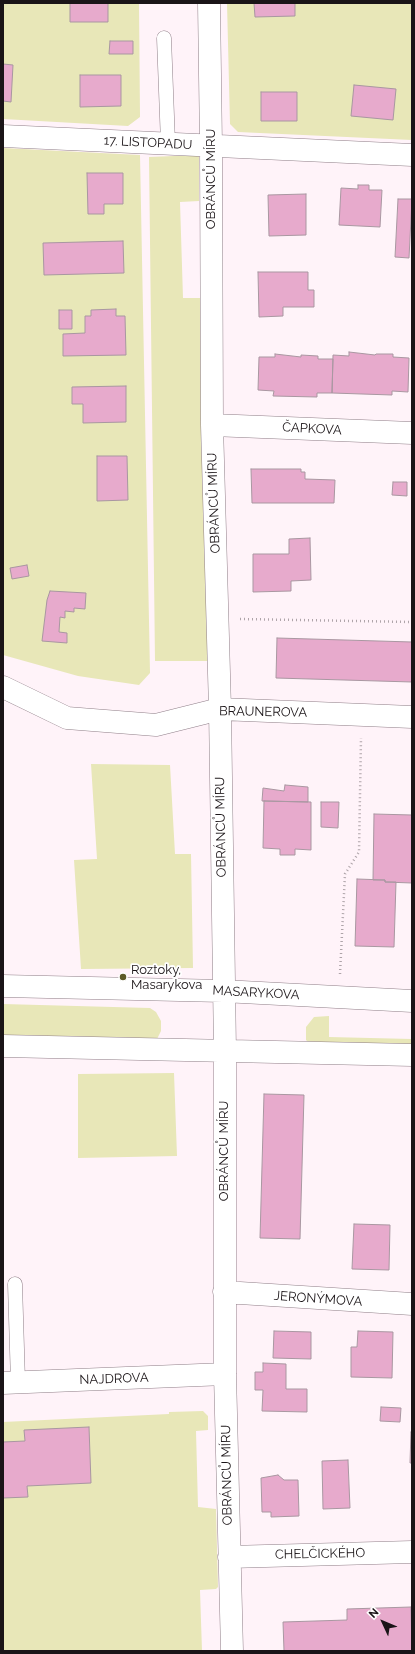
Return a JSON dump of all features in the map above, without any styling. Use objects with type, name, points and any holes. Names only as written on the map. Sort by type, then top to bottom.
[{"type":"street","name":"OBRÁNCŮ MÍRU","points":[[209,3],[212,424],[220,709],[225,1051],[224,1374],[232,1651]]},
{"type":"street","name":"17. LISTOPADU","points":[[3,136],[412,155]]},
{"type":"street","name":"ČAPKOVA","points":[[212,424],[412,433]]},
{"type":"street","name":"BRAUNEROVA","points":[[3,687],[67,718],[156,724],[220,709],[412,717]]},
{"type":"street","name":"MASARYKOVA","points":[[3,986],[223,991],[412,1002]]},
{"type":"street","points":[[3,1046],[412,1055]]},
{"type":"street","name":"JERONÝMOVA","points":[[224,1292],[412,1304]]},
{"type":"street","name":"NAJDROVA","points":[[10,1383],[224,1374]]},
{"type":"street","name":"CHELČICKÉHO","points":[[229,1556],[412,1552]]},
{"type":"lane","points":[[164,38],[168,143]]},
{"type":"lane","points":[[10,1383],[15,1284]]},
{"type":"path","points":[[218,619],[412,622]]},
{"type":"path","points":[[339,998],[345,874],[359,852],[361,715]]},
{"type":"green space","points":[[3,3],[139,3],[140,117],[128,126],[3,119]]},
{"type":"green space","points":[[227,3],[412,3],[412,140],[238,132],[230,124]]},
{"type":"green space","points":[[3,148],[140,155],[150,673],[139,685],[78,676],[3,655]]},
{"type":"green space","points":[[199,155],[199,201],[180,202],[183,298],[202,298],[209,661],[155,661],[149,157]]},
{"type":"green space","points":[[91,764],[170,765],[175,854],[191,854],[193,968],[81,969],[74,860],[97,859]]},
{"type":"green space","points":[[3,1004],[150,1008],[156,1012],[161,1021],[161,1031],[157,1039],[3,1039]]},
{"type":"green space","points":[[329,1016],[329,1037],[412,1039],[412,1051],[314,1048],[306,1040],[306,1027],[314,1017]]},
{"type":"green space","points":[[174,1073],[177,1156],[78,1158],[78,1074]]},
{"type":"green space","points":[[203,1411],[208,1416],[208,1430],[196,1431],[198,1507],[216,1509],[218,1587],[216,1589],[200,1590],[202,1651],[3,1651],[3,1422]]},
{"type":"building","points":[[70,3],[108,3],[108,22],[70,22]]},
{"type":"building","points":[[254,3],[295,3],[295,16],[255,17]]},
{"type":"building","points":[[110,41],[133,41],[133,54],[109,54]]},
{"type":"building","points":[[3,64],[13,65],[11,102],[3,101]]},
{"type":"building","points":[[80,75],[121,75],[121,106],[80,107]]},
{"type":"building","points":[[354,85],[396,89],[393,120],[351,116]]},
{"type":"building","points":[[261,92],[297,92],[297,121],[261,121]]},
{"type":"building","points":[[87,173],[123,173],[123,204],[104,204],[104,214],[88,214]]},
{"type":"building","points":[[358,185],[369,185],[369,190],[382,190],[380,227],[339,225],[341,188],[358,189]]},
{"type":"building","points":[[306,194],[306,235],[269,236],[268,195]]},
{"type":"building","points":[[398,199],[412,199],[409,258],[395,257]]},
{"type":"building","points":[[123,241],[124,273],[44,275],[43,243]]},
{"type":"building","points":[[258,272],[308,272],[308,290],[314,290],[314,307],[283,307],[283,316],[259,317]]},
{"type":"building","points":[[116,309],[116,316],[125,316],[126,355],[63,356],[63,334],[85,333],[85,316],[91,316],[91,310]]},
{"type":"building","points":[[59,310],[72,310],[72,329],[59,329]]},
{"type":"building","points":[[349,352],[375,355],[393,354],[393,357],[409,358],[408,392],[392,391],[392,395],[332,393],[333,355],[349,356]]},
{"type":"building","points":[[275,354],[301,357],[301,355],[318,356],[318,359],[333,359],[332,393],[317,393],[317,397],[273,396],[274,391],[258,390],[259,357],[275,357]]},
{"type":"building","points":[[126,386],[126,422],[83,423],[83,404],[72,404],[72,387]]},
{"type":"building","points":[[97,456],[127,456],[128,500],[97,501]]},
{"type":"building","points":[[251,469],[301,469],[301,472],[305,472],[305,479],[335,480],[334,503],[252,503]]},
{"type":"building","points":[[393,482],[407,482],[407,496],[392,495]]},
{"type":"building","points":[[310,538],[311,580],[291,581],[291,591],[253,592],[253,554],[289,554],[289,539]]},
{"type":"building","points":[[27,565],[29,576],[12,579],[10,568]]},
{"type":"building","points":[[50,591],[86,593],[85,609],[74,608],[74,612],[65,611],[65,618],[60,617],[59,632],[67,633],[67,643],[42,641],[47,600]]},
{"type":"building","points":[[277,638],[412,642],[412,682],[276,678]]},
{"type":"building","points":[[285,785],[308,787],[308,802],[262,801],[263,788],[284,791]]},
{"type":"building","points":[[264,801],[311,802],[311,850],[295,849],[295,855],[280,855],[280,849],[263,848]]},
{"type":"building","points":[[321,802],[339,802],[338,828],[321,827]]},
{"type":"building","points":[[374,814],[412,815],[412,883],[373,880]]},
{"type":"building","points":[[357,879],[396,882],[394,947],[355,946]]},
{"type":"building","points":[[264,1094],[304,1095],[300,1239],[260,1238]]},
{"type":"building","points":[[354,1224],[390,1225],[389,1270],[352,1269]]},
{"type":"building","points":[[274,1331],[311,1332],[311,1359],[273,1358]]},
{"type":"building","points":[[358,1331],[393,1332],[392,1378],[351,1377],[351,1347],[357,1347]]},
{"type":"building","points":[[263,1363],[286,1364],[286,1389],[307,1389],[307,1412],[262,1411],[263,1390],[255,1390],[255,1372],[263,1372]]},
{"type":"building","points":[[381,1407],[401,1408],[400,1422],[380,1421]]},
{"type":"building","points":[[89,1427],[91,1483],[27,1486],[28,1497],[3,1498],[3,1442],[25,1441],[24,1430]]},
{"type":"building","points":[[411,1432],[412,1463],[410,1463]]},
{"type":"building","points":[[348,1460],[350,1508],[323,1509],[322,1461]]},
{"type":"building","points":[[278,1475],[284,1480],[298,1480],[299,1516],[271,1517],[271,1512],[262,1512],[261,1478]]},
{"type":"building","points":[[411,1607],[412,1651],[284,1651],[283,1622],[347,1620],[347,1609]]},
{"type":"place","name":"Roztoky, Masarykova","points":[[123,977]]}]
